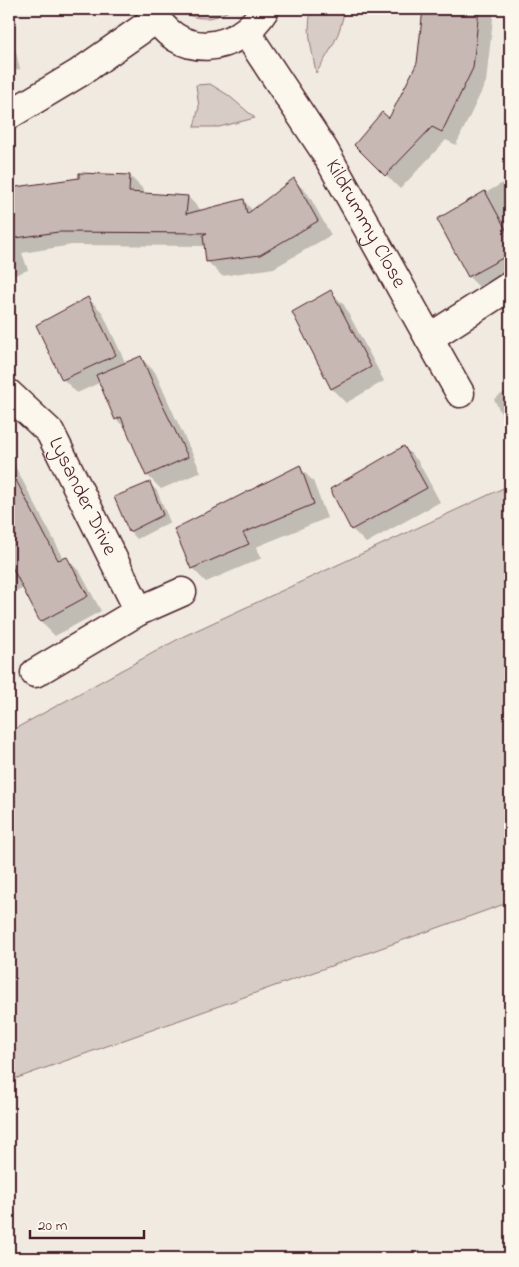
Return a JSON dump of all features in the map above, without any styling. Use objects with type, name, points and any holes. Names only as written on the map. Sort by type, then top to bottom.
[{"type":"street","points":[[9,115],[79,73],[153,14],[173,37],[190,44],[208,46],[230,42],[246,32],[259,19],[265,9]]},
{"type":"street","name":"Kildrummy Close","points":[[246,32],[324,150],[460,393]]},
{"type":"street","points":[[430,338],[510,286]]},
{"type":"street","name":"Lysander Drive","points":[[9,394],[50,432],[139,611]]},
{"type":"street","points":[[35,673],[139,611],[182,592]]},
{"type":"shaded area","points":[[177,9],[231,9],[218,16],[204,18],[190,16]]},
{"type":"shaded area","points":[[312,9],[344,9],[338,35],[316,73],[309,33]]},
{"type":"shaded area","points":[[210,84],[228,95],[255,118],[219,127],[194,127],[199,107],[196,85]]},
{"type":"shaded area","points":[[510,485],[510,902],[9,1081],[9,732],[182,637]]},
{"type":"building","points":[[423,9],[479,9],[473,68],[442,132],[432,127],[385,176],[354,145],[382,112],[389,118],[417,63]]},
{"type":"building","points":[[79,173],[130,175],[129,192],[188,196],[186,214],[244,199],[247,214],[294,178],[318,221],[260,255],[206,262],[203,235],[207,233],[58,232],[9,239],[9,188],[79,178]]},
{"type":"building","points":[[485,191],[510,237],[510,254],[468,277],[437,219]]},
{"type":"building","points":[[331,290],[371,367],[331,389],[292,312]]},
{"type":"building","points":[[88,297],[116,355],[62,380],[36,325]]},
{"type":"building","points":[[141,356],[188,457],[146,476],[121,417],[115,420],[96,375]]},
{"type":"building","points":[[404,446],[427,488],[351,530],[330,489]]},
{"type":"building","points":[[300,465],[314,504],[243,533],[249,544],[191,569],[174,529]]},
{"type":"building","points":[[9,467],[58,560],[67,557],[88,596],[40,622],[9,561]]},
{"type":"building","points":[[150,482],[163,515],[129,532],[114,497]]}]
